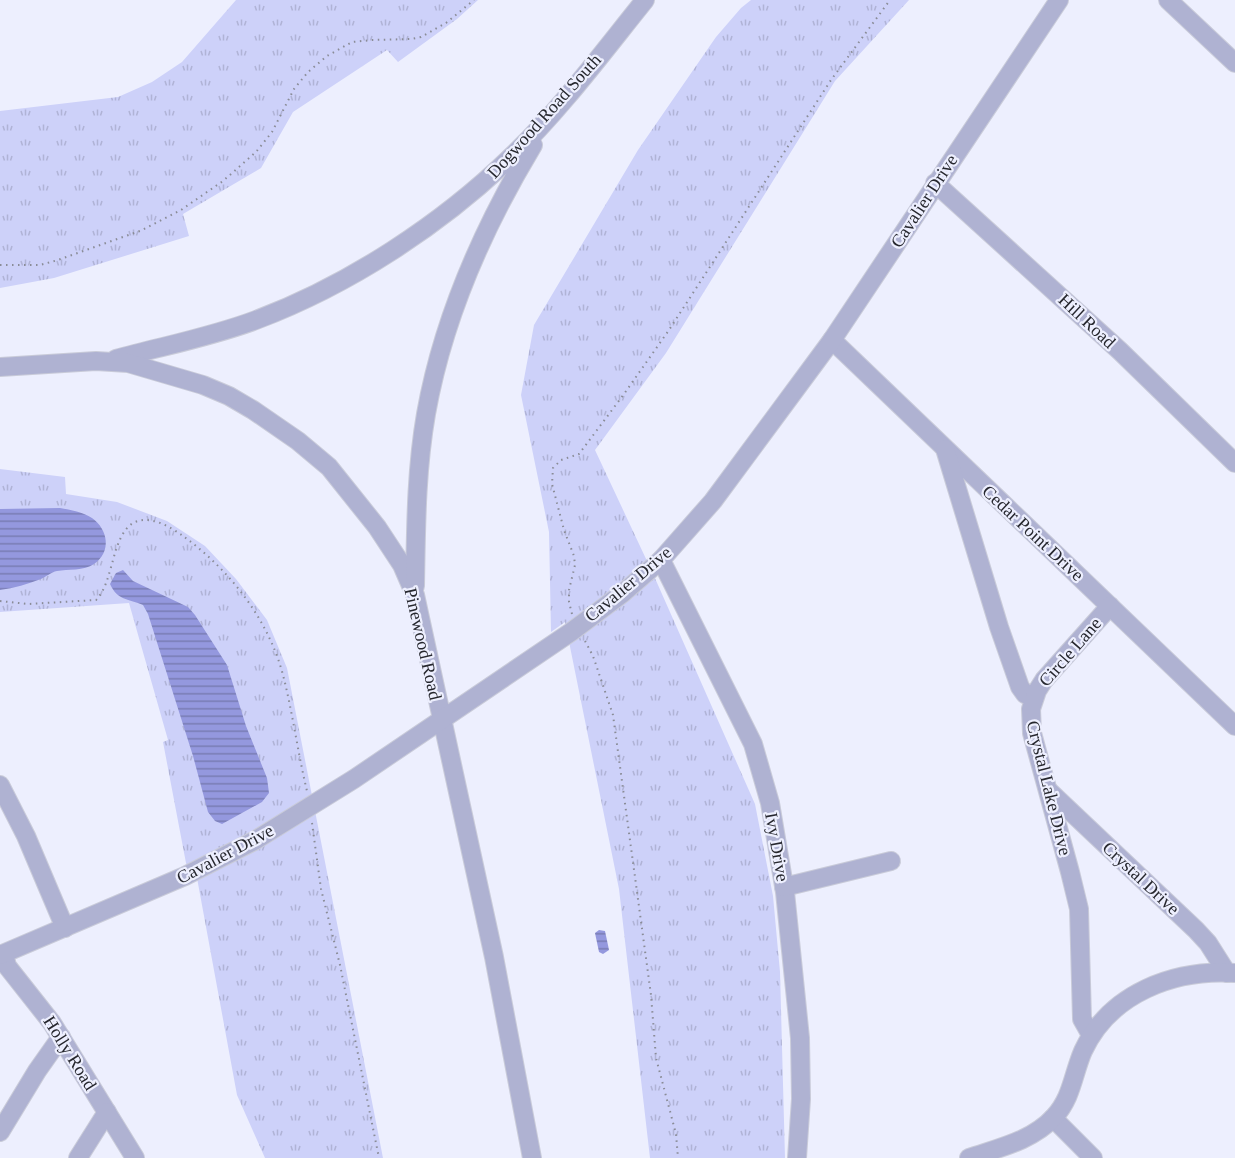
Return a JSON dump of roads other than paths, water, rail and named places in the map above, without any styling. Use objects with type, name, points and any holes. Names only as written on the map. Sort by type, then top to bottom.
[{"type":"street","name":"Dogwood Road South","points":[[105,361],[257,320],[344,278],[414,236],[449,211],[514,155],[645,0]]},
{"type":"street","name":"Cavalier Drive","points":[[2,954],[185,876],[310,806],[570,632],[623,593],[661,560],[713,501],[832,340],[1059,0]]},
{"type":"street","points":[[1167,0],[1235,63]]},
{"type":"street","points":[[415,595],[420,456],[426,415],[443,341],[478,247],[518,171],[554,110]]},
{"type":"street","name":"Hill Road","points":[[935,183],[1120,351],[1235,463]]},
{"type":"street","name":"Cedar Point Drive","points":[[832,340],[1235,726]]},
{"type":"street","name":"Pinewood Road","points":[[0,367],[105,361],[128,363],[203,385],[229,396],[297,441],[329,467],[377,527],[402,565],[415,595],[494,957],[532,1158]]},
{"type":"street","name":"Crystal Lake Drive","points":[[944,448],[1020,687],[1025,694],[1034,699],[1030,719],[1032,732],[1079,912],[1082,1019],[1091,1035]]},
{"type":"street","name":"Ivy Drive","points":[[661,560],[753,744],[770,803],[784,887],[800,1038],[801,1099],[797,1158]]},
{"type":"street","name":"Circle Lane","points":[[1034,699],[1044,680],[1110,606]]},
{"type":"street","points":[[0,785],[26,836],[65,928]]},
{"type":"street","name":"Crystal Drive","points":[[1047,790],[1196,930],[1231,973]]},
{"type":"street","points":[[784,887],[891,861]]},
{"type":"street","name":"Holly Road","points":[[2,954],[7,966],[7,979],[35,999],[135,1158]]},
{"type":"street","points":[[969,1158],[1035,1133],[1053,1118],[1069,1094],[1091,1035],[1116,1007],[1149,987],[1187,975],[1231,973]]},
{"type":"street","points":[[0,1132],[37,1071],[61,1037]]},
{"type":"street","points":[[78,1158],[107,1113]]},
{"type":"street","points":[[1053,1118],[1093,1158]]},
{"type":"water","points":[[60,508],[85,514],[102,528],[106,541],[104,553],[100,559],[86,568],[55,572],[31,583],[0,590],[0,509]]},
{"type":"water","points":[[123,570],[133,581],[188,607],[227,665],[246,726],[267,778],[269,793],[262,802],[222,824],[215,821],[208,812],[193,756],[148,614],[143,605],[120,596],[110,584],[116,573]]},
{"type":"water","points":[[599,930],[605,931],[609,950],[603,954],[599,952],[595,933]]}]
